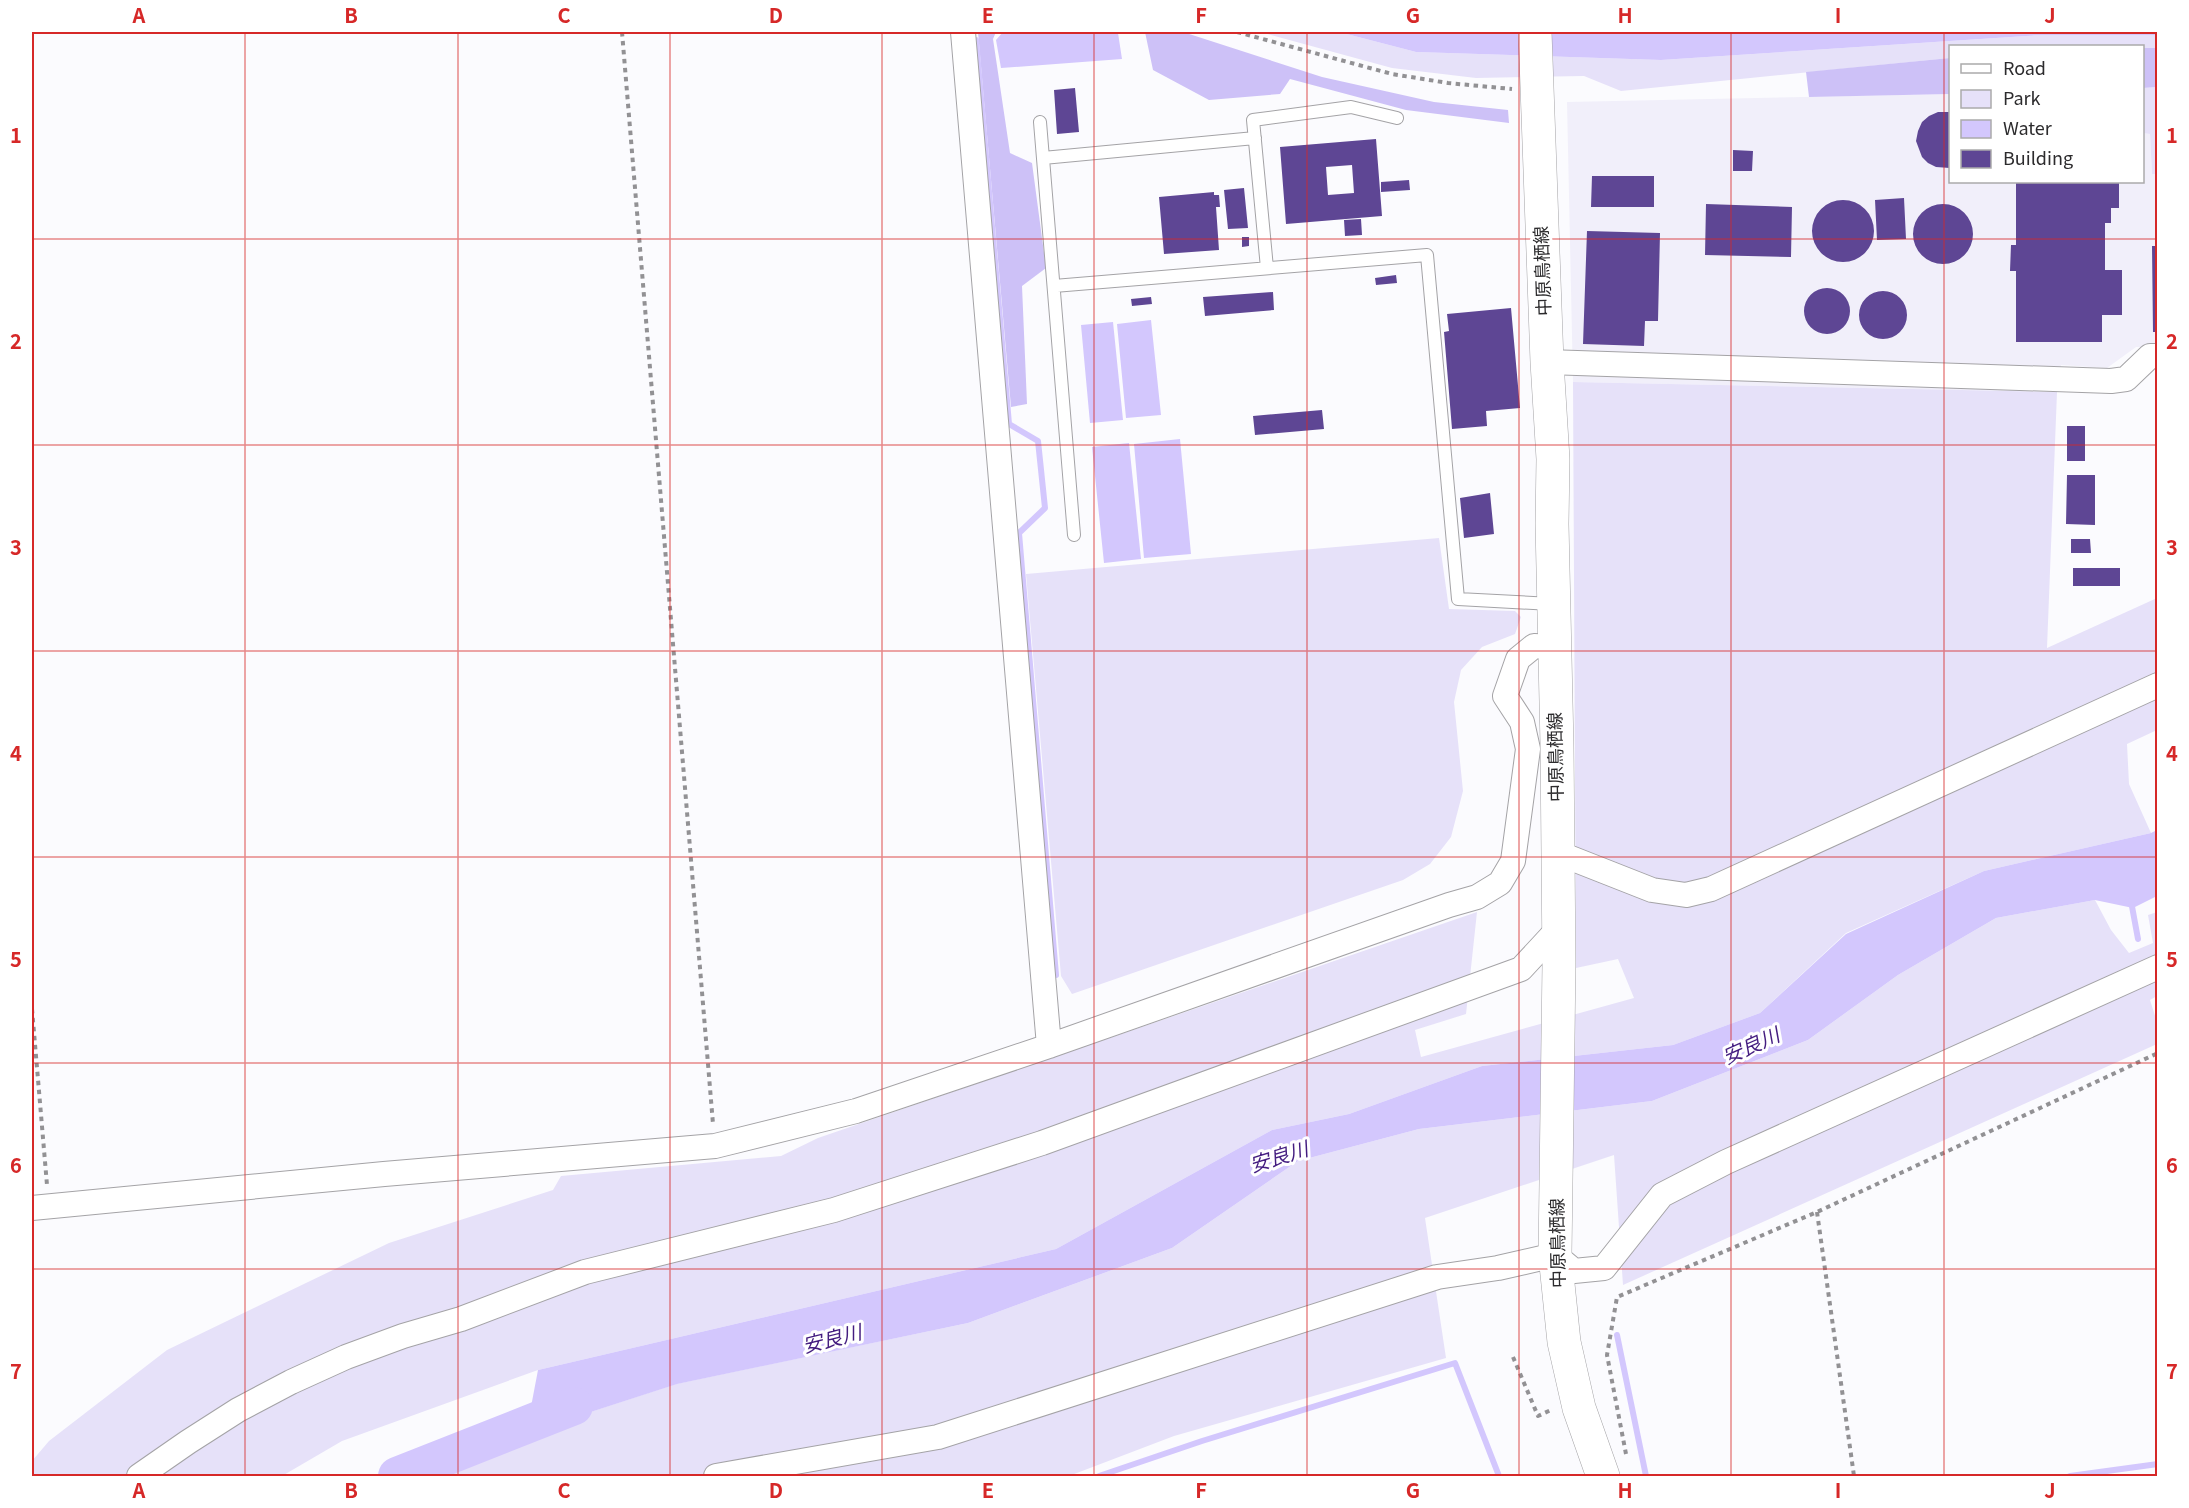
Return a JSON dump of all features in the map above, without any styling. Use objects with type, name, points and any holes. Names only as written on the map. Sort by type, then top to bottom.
[{"type":"main road","name":"中原鳥栖線","points":[[1535,32],[1547,363],[1553,459],[1552,524],[1560,964],[1556,1243],[1564,1342],[1579,1408],[1615,1470]]},
{"type":"street","points":[[963,32],[1049,1046]]},
{"type":"street","points":[[1547,363],[2111,381],[2126,379],[2150,356],[2157,356]]},
{"type":"street","points":[[40,1207],[373,1175],[715,1146],[856,1111],[1477,897],[1500,883],[1513,861],[1528,749],[1522,722],[1505,696],[1518,659],[1534,646],[1554,647]]},
{"type":"street","points":[[1558,853],[1652,890],[1686,895],[1711,890],[2157,685]]},
{"type":"street","points":[[139,1476],[238,1410],[291,1382],[403,1336],[461,1318],[585,1272],[834,1210],[1042,1143],[1521,969],[1559,928]]},
{"type":"street","points":[[716,1476],[938,1437],[1437,1277],[1498,1268],[1556,1243],[1574,1271],[1604,1268],[1662,1195],[1726,1162],[2157,967]]},
{"type":"lane","points":[[1267,268],[1253,120],[1351,107],[1397,118]]},
{"type":"lane","points":[[1040,122],[1074,535]]},
{"type":"lane","points":[[1043,158],[1255,138]]},
{"type":"lane","points":[[1054,286],[1427,255],[1458,599],[1554,604]]},
{"type":"path","points":[[622,32],[715,1146]]},
{"type":"path","points":[[1237,32],[1392,74],[1448,83],[1536,90]]},
{"type":"path","points":[[32,1009],[40,1207]]},
{"type":"path","points":[[1615,1470],[1606,1355],[1617,1297],[1817,1212],[2157,1053]]},
{"type":"path","points":[[1817,1212],[1854,1476]]},
{"type":"path","points":[[1513,1357],[1538,1416],[1551,1410],[1555,1419]]},
{"type":"shaded area","points":[[978,32],[996,32],[993,39],[1010,153],[1032,163],[1046,268],[1022,286],[1027,404],[1011,407]]},
{"type":"shaded area","points":[[1145,32],[1183,32],[1322,77],[1434,102],[1508,110],[1509,123],[1406,110],[1290,79],[1280,94],[1209,100],[1153,70]]},
{"type":"shaded area","points":[[2144,48],[2157,48],[2157,87],[2144,88]]},
{"type":"shaded area","points":[[1949,58],[1949,94],[1809,97],[1806,72]]},
{"type":"shaded area","points":[[1949,94],[1949,183],[2144,183],[2144,133],[2150,134],[2152,173],[2158,174],[2157,347],[2136,347],[2107,368],[2061,365],[2057,392],[1573,382],[1567,102]]},
{"type":"green space","points":[[1260,32],[1339,32],[1416,52],[1661,60],[2040,35],[2157,35],[2158,48],[2144,48],[2144,45],[1949,45],[1949,58],[1621,91],[1584,76],[1476,78],[1392,68]]},
{"type":"green space","points":[[2158,87],[2157,174],[2152,174],[2150,134],[2144,133],[2144,88]]},
{"type":"green space","points":[[1573,382],[2057,392],[2047,648],[2157,598],[2157,730],[2127,744],[2129,784],[2151,833],[1984,871],[1846,933],[1760,1013],[1673,1045],[1482,1066],[1349,1114],[1272,1130],[1056,1249],[538,1370],[342,1441],[282,1476],[32,1476],[32,1461],[49,1441],[167,1350],[389,1243],[553,1190],[561,1176],[781,1156],[818,1138],[1477,912],[1466,1014],[1415,1030],[1421,1057],[1634,998],[1618,959],[1576,968]]},
{"type":"green space","points":[[1439,538],[1449,609],[1515,611],[1521,617],[1515,634],[1482,647],[1461,670],[1454,702],[1463,791],[1451,837],[1430,864],[1403,880],[1072,994],[1061,976],[1026,574]]},
{"type":"green space","points":[[2095,900],[2111,930],[2129,953],[2153,943],[2148,915],[2157,912],[2157,996],[2150,1000],[2157,1022],[2157,1044],[1623,1285],[1614,1155],[1425,1218],[1446,1358],[1174,1436],[1069,1476],[425,1476],[526,1433],[676,1384],[968,1323],[1172,1248],[1298,1161],[1419,1129],[1652,1101],[1808,1040],[1898,975],[1996,918]]},
{"type":"water","points":[[1003,32],[1118,33],[1122,59],[1001,68],[996,40]]},
{"type":"water","points":[[1339,32],[2157,32],[2158,35],[2040,35],[1661,60],[1416,52]]},
{"type":"water","points":[[1151,320],[1161,415],[1126,418],[1117,324]]},
{"type":"water","points":[[1113,322],[1123,420],[1090,423],[1081,325]]},
{"type":"water","points":[[1180,439],[1191,554],[1144,558],[1134,444]]},
{"type":"water","points":[[1129,443],[1141,559],[1104,563],[1092,447]]},
{"type":"water","points":[[2157,830],[2157,896],[2133,908],[2095,900],[1996,918],[1898,975],[1808,1040],[1652,1101],[1419,1129],[1298,1161],[1172,1248],[968,1323],[677,1384],[526,1433],[538,1370],[1056,1249],[1272,1130],[1349,1114],[1482,1066],[1673,1045],[1760,1013],[1846,934],[1984,871]]},
{"type":"building","points":[[1075,88],[1079,132],[1057,134],[1054,90]]},
{"type":"building","points":[[1938,112],[1949,112],[1949,168],[1936,167],[1922,157],[1916,141],[1922,122]]},
{"type":"building","points":[[1376,139],[1382,216],[1286,224],[1280,147]],"holes":[[[1352,165],[1354,193],[1328,195],[1326,167]]]},
{"type":"building","points":[[1733,150],[1753,151],[1752,171],[1733,171]]},
{"type":"building","points":[[1592,176],[1654,176],[1654,207],[1591,207]]},
{"type":"building","points":[[1409,180],[1410,190],[1381,192],[1381,182]]},
{"type":"building","points":[[2016,183],[2119,183],[2119,208],[2111,208],[2111,223],[2105,223],[2105,270],[2122,270],[2122,315],[2102,315],[2102,342],[2016,342],[2016,271],[2010,271],[2011,245],[2016,245]]},
{"type":"building","points":[[1244,188],[1248,228],[1228,229],[1224,190]]},
{"type":"building","points":[[1214,192],[1214,195],[1219,195],[1220,207],[1216,207],[1219,250],[1164,254],[1159,197]]},
{"type":"building","points":[[1904,198],[1906,239],[1877,240],[1875,200]]},
{"type":"building","points":[[1837,200],[1849,200],[1865,209],[1872,219],[1874,231],[1872,243],[1865,253],[1849,262],[1837,262],[1826,257],[1817,248],[1812,237],[1812,225],[1817,214],[1826,205]]},
{"type":"building","points":[[1706,204],[1792,207],[1791,257],[1705,255]]},
{"type":"building","points":[[1937,204],[1949,204],[1960,209],[1968,217],[1973,234],[1971,246],[1960,259],[1949,264],[1937,264],[1926,259],[1918,251],[1913,240],[1913,228],[1918,217],[1926,209]]},
{"type":"building","points":[[1361,219],[1362,235],[1345,236],[1344,220]]},
{"type":"building","points":[[1587,231],[1660,233],[1658,321],[1645,321],[1644,346],[1583,344]]},
{"type":"building","points":[[1242,237],[1249,237],[1249,246],[1242,247]]},
{"type":"building","points":[[2152,246],[2158,246],[2158,332],[2153,332]]},
{"type":"building","points":[[1396,275],[1397,283],[1376,285],[1375,278]]},
{"type":"building","points":[[1827,288],[1843,295],[1850,311],[1843,327],[1827,334],[1811,327],[1804,311],[1811,295]]},
{"type":"building","points":[[1878,291],[1888,291],[1900,298],[1907,310],[1907,320],[1900,332],[1888,339],[1878,339],[1863,328],[1859,320],[1859,310],[1870,295]]},
{"type":"building","points":[[1273,292],[1274,310],[1205,316],[1203,297]]},
{"type":"building","points":[[1151,297],[1152,304],[1132,306],[1131,299]]},
{"type":"building","points":[[1511,308],[1520,408],[1486,411],[1487,426],[1452,429],[1444,332],[1449,331],[1447,314]]},
{"type":"building","points":[[1322,410],[1324,429],[1255,435],[1253,416]]},
{"type":"building","points":[[2067,426],[2085,426],[2085,461],[2067,461]]},
{"type":"building","points":[[2067,475],[2095,475],[2095,525],[2066,524]]},
{"type":"building","points":[[1490,493],[1494,534],[1464,538],[1460,498]]},
{"type":"building","points":[[2071,539],[2090,539],[2091,553],[2071,553]]},
{"type":"building","points":[[2073,568],[2120,568],[2120,586],[2073,586]]},
{"type":"waterway","points":[[976,40],[1009,424],[1038,441],[1045,508],[1019,533],[1056,975]]},
{"type":"waterway","points":[[2131,901],[2138,939]]},
{"type":"waterway","points":[[1617,1335],[1646,1476]]},
{"type":"waterway","points":[[1099,1476],[1202,1441],[1455,1363],[1499,1476]]},
{"type":"waterway","name":"安良川","points":[[397,1476],[574,1406]]},
{"type":"waterway","points":[[2070,1476],[2158,1464]]}]
